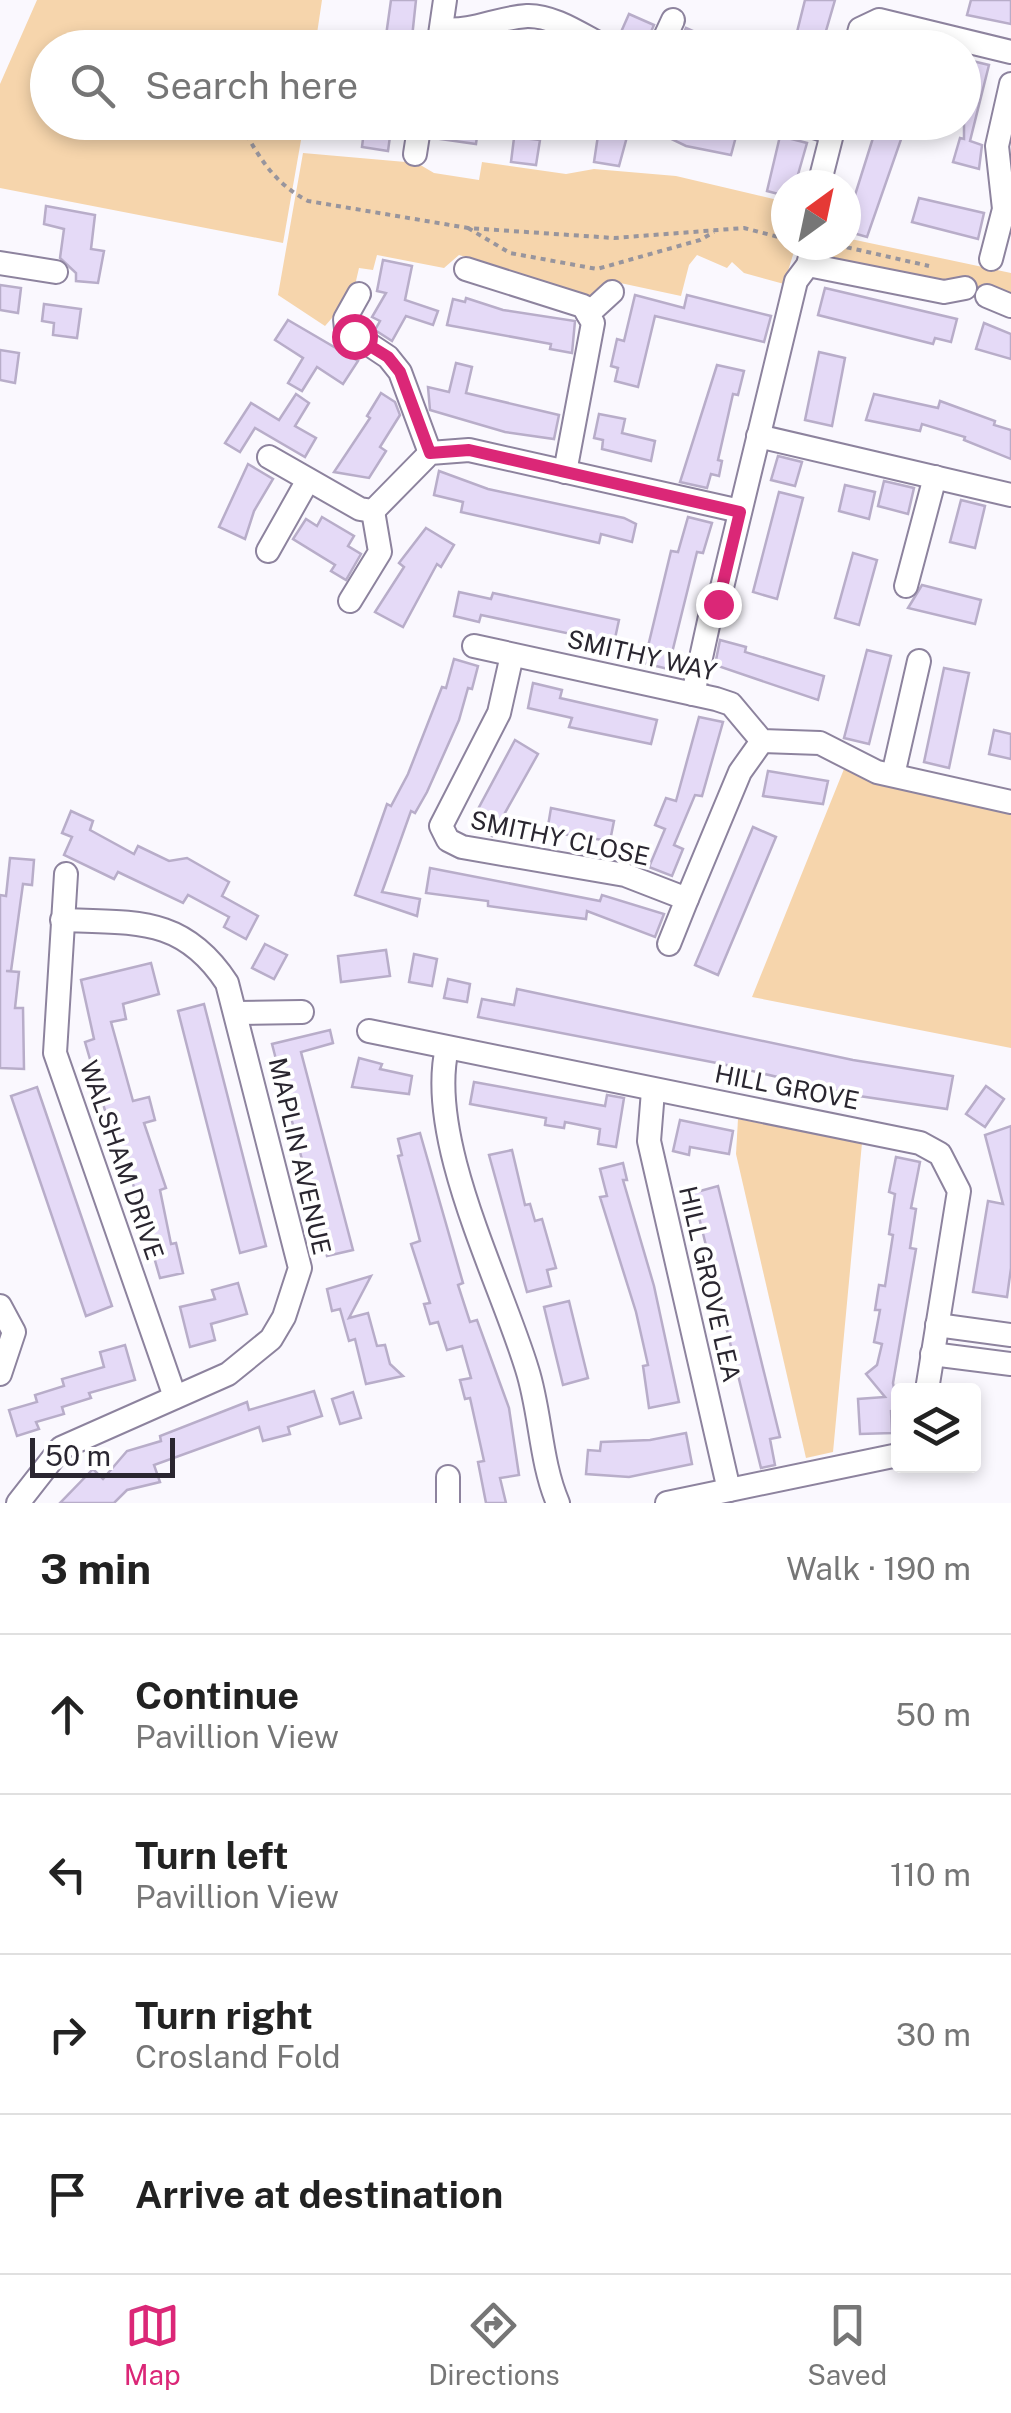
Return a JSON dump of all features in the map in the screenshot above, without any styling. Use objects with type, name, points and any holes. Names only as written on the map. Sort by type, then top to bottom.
[{"type":"street","points":[[441,30],[446,0]]},
{"type":"street","points":[[477,30],[528,16],[570,30]]},
{"type":"street","points":[[668,30],[672,20]]},
{"type":"street","points":[[860,30],[879,20],[920,30]]},
{"type":"street","points":[[981,45],[1011,52]]},
{"type":"street","points":[[991,260],[1004,208],[997,146],[1011,84]]},
{"type":"street","points":[[415,154],[417,140]]},
{"type":"street","points":[[824,170],[831,140]]},
{"type":"street","points":[[693,694],[796,281],[808,260]]},
{"type":"street","points":[[829,260],[944,292],[976,292],[1011,306]]},
{"type":"street","points":[[0,262],[56,272]]},
{"type":"street","points":[[466,269],[583,306],[594,323],[590,360],[565,472]]},
{"type":"street","points":[[588,314],[612,292]]},
{"type":"street","points":[[359,294],[344,318],[346,329],[388,357],[400,372],[430,453]]},
{"type":"street","points":[[758,436],[1011,495]]},
{"type":"street","points":[[374,511],[430,453],[469,450],[740,512]]},
{"type":"street","points":[[269,457],[360,509],[374,511]]},
{"type":"street","points":[[906,586],[935,477]]},
{"type":"street","points":[[268,551],[308,480]]},
{"type":"street","points":[[350,601],[380,552],[374,511]]},
{"type":"street","name":"SMITHY WAY","points":[[474,646],[731,704],[762,742]]},
{"type":"street","name":"SMITHY CLOSE","points":[[512,654],[499,712],[445,811],[441,826],[448,840],[462,847],[625,875],[686,900]]},
{"type":"street","points":[[893,775],[918,661]]},
{"type":"street","points":[[669,944],[740,772],[762,742],[820,743],[893,775],[1011,802]]},
{"type":"street","name":"WALSHAM DRIVE","points":[[66,874],[56,1053],[175,1397]]},
{"type":"street","name":"MAPLIN AVENUE","points":[[12,1497],[61,1448],[228,1374],[271,1339],[290,1303],[300,1268],[228,983],[209,956],[190,940],[142,923],[62,920]]},
{"type":"street","points":[[236,1012],[302,1012]]},
{"type":"street","name":"HILL GROVE","points":[[369,1031],[920,1143],[940,1154],[954,1172],[959,1191],[928,1383]]},
{"type":"street","points":[[447,1048],[441,1073],[446,1122],[498,1298],[527,1370],[558,1503]]},
{"type":"street","name":"HILL GROVE LEA","points":[[653,1091],[649,1140],[729,1490]]},
{"type":"street","points":[[0,1306],[14,1332],[0,1374]]},
{"type":"street","points":[[936,1325],[1011,1335]]},
{"type":"street","points":[[932,1354],[1011,1364]]},
{"type":"street","points":[[666,1503],[891,1456]]},
{"type":"street","points":[[448,1477],[448,1503]]},
{"type":"path","points":[[251,140],[285,189],[308,201],[468,228],[614,238],[744,228],[771,235]]},
{"type":"path","points":[[468,228],[510,253],[596,269],[700,240],[715,231]]},
{"type":"path","points":[[861,251],[944,270]]},
{"type":"shaded area","points":[[37,0],[322,0],[318,30],[30,30],[30,140],[301,140],[283,243],[0,188],[0,84]]},
{"type":"shaded area","points":[[303,153],[417,163],[434,173],[479,180],[482,162],[566,174],[594,169],[676,176],[771,198],[771,260],[791,260],[784,284],[744,273],[732,262],[727,268],[697,255],[689,265],[681,296],[611,281],[595,297],[459,255],[444,268],[377,255],[373,270],[359,268],[353,294],[325,326],[278,295]]},
{"type":"shaded area","points":[[861,241],[1011,273],[1011,299],[984,302],[941,284],[825,263],[861,260]]},
{"type":"shaded area","points":[[844,769],[872,781],[1011,813],[1011,1048],[752,997]]},
{"type":"shaded area","points":[[738,1119],[862,1143],[833,1452],[806,1458],[736,1154]]},
{"type":"building","points":[[391,0],[416,0],[413,30],[387,30]]},
{"type":"building","points":[[805,0],[835,0],[826,30],[798,30]]},
{"type":"building","points":[[971,0],[1011,0],[1011,24],[967,15]]},
{"type":"building","points":[[629,14],[654,25],[652,30],[622,30]]},
{"type":"building","points":[[981,63],[989,65],[981,97]]},
{"type":"building","points":[[363,140],[390,140],[388,151],[362,147]]},
{"type":"building","points":[[514,140],[540,140],[536,165],[511,162]]},
{"type":"building","points":[[597,140],[626,140],[619,166],[594,162]]},
{"type":"building","points":[[673,140],[735,140],[731,155]]},
{"type":"building","points":[[779,140],[807,143],[799,170],[772,170]]},
{"type":"building","points":[[872,140],[901,140],[867,237],[861,235],[861,176]]},
{"type":"building","points":[[959,140],[982,145],[979,169],[953,162]]},
{"type":"building","points":[[919,198],[984,213],[978,239],[912,222]]},
{"type":"building","points":[[46,206],[95,215],[91,249],[104,251],[98,283],[76,281],[76,273],[60,258],[64,229],[44,224]]},
{"type":"building","points":[[383,260],[412,266],[405,300],[438,311],[433,325],[406,316],[392,341],[375,330],[380,321],[372,317],[386,293],[377,291]]},
{"type":"building","points":[[0,285],[21,288],[18,313],[0,310]]},
{"type":"building","points":[[825,288],[957,319],[951,342],[935,338],[933,344],[818,315]]},
{"type":"building","points":[[635,295],[684,308],[687,295],[771,316],[764,342],[655,316],[638,387],[615,381],[618,368],[611,366],[617,339],[624,341]]},
{"type":"building","points":[[466,298],[503,310],[575,321],[572,353],[550,349],[551,344],[447,325],[453,299],[465,302]]},
{"type":"building","points":[[44,304],[81,309],[77,338],[53,335],[54,323],[42,321]]},
{"type":"building","points":[[288,320],[358,361],[343,384],[317,367],[302,391],[288,383],[303,358],[275,340]]},
{"type":"building","points":[[984,323],[1011,334],[1011,359],[976,349]]},
{"type":"building","points":[[0,350],[19,353],[15,383],[0,380]]},
{"type":"building","points":[[819,352],[845,358],[832,426],[805,420]]},
{"type":"building","points":[[456,363],[472,367],[466,393],[559,415],[554,439],[505,432],[430,410],[428,387],[449,392]]},
{"type":"building","points":[[717,365],[744,371],[738,395],[733,394],[718,460],[722,461],[719,476],[711,474],[707,488],[680,482]]},
{"type":"building","points":[[381,393],[395,402],[400,415],[380,447],[386,451],[369,478],[334,472],[370,418],[367,416]]},
{"type":"building","points":[[296,394],[309,403],[295,426],[316,438],[305,457],[255,428],[240,452],[225,443],[251,403],[279,420]]},
{"type":"building","points":[[874,394],[938,408],[940,401],[995,421],[994,425],[1011,430],[1011,459],[964,440],[965,437],[922,424],[920,431],[866,420]]},
{"type":"building","points":[[599,414],[625,419],[622,433],[655,441],[651,461],[602,449],[603,440],[594,438]]},
{"type":"building","points":[[778,456],[802,462],[795,486],[771,480]]},
{"type":"building","points":[[248,464],[273,479],[254,511],[245,539],[219,527]]},
{"type":"building","points":[[439,471],[488,489],[624,518],[636,524],[632,542],[601,534],[599,543],[461,512],[463,502],[434,495]]},
{"type":"building","points":[[884,481],[914,488],[908,514],[878,506]]},
{"type":"building","points":[[845,485],[875,492],[869,519],[839,511]]},
{"type":"building","points":[[779,492],[803,498],[777,599],[753,592]]},
{"type":"building","points":[[961,500],[985,506],[975,548],[950,542]]},
{"type":"building","points":[[322,517],[354,536],[348,546],[361,554],[346,580],[331,571],[335,565],[293,539],[306,519],[317,526]]},
{"type":"building","points":[[688,517],[712,523],[703,553],[697,552],[668,669],[644,663],[671,551],[678,552]]},
{"type":"building","points":[[426,528],[454,545],[441,567],[437,564],[403,627],[375,612],[404,567],[399,563]]},
{"type":"building","points":[[853,553],[877,560],[859,625],[835,618]]},
{"type":"building","points":[[922,585],[981,600],[975,624],[908,608]]},
{"type":"building","points":[[459,592],[491,599],[493,593],[619,620],[614,643],[481,615],[479,622],[454,616]]},
{"type":"building","points":[[720,640],[746,647],[745,652],[824,676],[818,700],[715,665]]},
{"type":"building","points":[[867,650],[891,656],[869,744],[844,738]]},
{"type":"building","points":[[454,659],[478,666],[472,689],[468,688],[459,720],[427,792],[415,813],[411,811],[382,892],[420,899],[417,916],[355,895],[387,804],[391,806],[408,774],[442,687],[446,688]]},
{"type":"building","points":[[944,668],[969,673],[949,768],[924,762]]},
{"type":"building","points":[[533,683],[562,690],[560,698],[657,720],[651,744],[569,727],[572,718],[528,708]]},
{"type":"building","points":[[699,717],[723,722],[702,796],[695,795],[674,845],[683,849],[672,876],[649,867],[665,829],[655,825],[666,798],[676,801]]},
{"type":"building","points":[[994,730],[1011,734],[1011,759],[989,754]]},
{"type":"building","points":[[515,740],[538,754],[492,836],[470,824]]},
{"type":"building","points":[[768,771],[828,781],[823,804],[763,796]]},
{"type":"building","points":[[551,808],[614,821],[610,841],[547,832]]},
{"type":"building","points":[[71,811],[93,821],[90,830],[134,854],[138,846],[169,861],[187,858],[229,882],[222,896],[258,916],[246,939],[224,927],[229,917],[188,895],[183,903],[118,872],[114,879],[64,855],[72,837],[62,833]]},
{"type":"building","points":[[753,827],[776,837],[718,975],[695,965]]},
{"type":"building","points":[[10,858],[34,860],[32,885],[23,884],[11,971],[6,971],[19,972],[15,1008],[23,1008],[24,1069],[0,1068],[0,895],[6,896]]},
{"type":"building","points":[[430,868],[600,901],[602,895],[664,914],[655,937],[587,911],[586,919],[488,906],[488,901],[426,893]]},
{"type":"building","points":[[265,944],[287,955],[274,979],[252,968]]},
{"type":"building","points":[[386,950],[390,976],[341,982],[338,956]]},
{"type":"building","points":[[414,954],[437,959],[432,986],[409,982]]},
{"type":"building","points":[[151,963],[159,994],[123,1004],[126,1019],[111,1022],[133,1101],[149,1097],[155,1120],[144,1123],[166,1188],[160,1190],[171,1244],[176,1243],[183,1273],[160,1278],[127,1163],[123,1164],[111,1131],[85,1042],[94,1039],[81,980]]},
{"type":"building","points":[[448,979],[470,984],[467,1002],[444,998]]},
{"type":"building","points":[[517,989],[853,1060],[953,1076],[947,1109],[859,1096],[722,1064],[478,1017],[482,999],[514,1005]]},
{"type":"building","points":[[204,1004],[266,1246],[240,1253],[178,1011]]},
{"type":"building","points":[[330,1030],[333,1043],[301,1052],[353,1250],[327,1256],[272,1044]]},
{"type":"building","points":[[359,1058],[382,1064],[380,1069],[412,1076],[409,1094],[352,1087]]},
{"type":"building","points":[[474,1082],[605,1106],[607,1095],[624,1098],[616,1147],[598,1144],[600,1129],[565,1122],[564,1128],[545,1125],[546,1118],[470,1104]]},
{"type":"building","points":[[986,1086],[1004,1099],[985,1127],[966,1114]]},
{"type":"building","points":[[37,1087],[112,1306],[86,1316],[11,1096]]},
{"type":"building","points":[[680,1120],[733,1131],[729,1154],[690,1147],[689,1155],[673,1151]]},
{"type":"building","points":[[1011,1126],[1011,1268],[1007,1297],[973,1292],[988,1201],[1003,1204],[985,1135]]},
{"type":"building","points":[[420,1133],[463,1283],[458,1285],[470,1322],[477,1320],[509,1408],[519,1475],[500,1478],[506,1503],[486,1503],[478,1462],[484,1461],[470,1398],[465,1399],[460,1380],[471,1378],[462,1346],[447,1350],[438,1322],[430,1324],[424,1304],[430,1303],[411,1244],[420,1241],[398,1156],[402,1155],[398,1139]]},
{"type":"building","points":[[512,1150],[525,1205],[530,1204],[535,1221],[542,1219],[556,1268],[547,1270],[551,1286],[527,1292],[489,1155]]},
{"type":"building","points":[[896,1157],[920,1162],[911,1208],[916,1209],[910,1248],[916,1249],[891,1383],[891,1433],[860,1434],[858,1399],[885,1397],[866,1374],[877,1365],[882,1344],[874,1342],[880,1310],[875,1310],[879,1285],[885,1286],[893,1235],[889,1234],[895,1194],[889,1192]]},
{"type":"building","points":[[623,1163],[627,1180],[623,1180],[654,1286],[679,1402],[649,1408],[643,1366],[648,1365],[636,1312],[600,1197],[607,1196],[600,1169]]},
{"type":"building","points":[[718,1186],[780,1437],[770,1439],[775,1465],[761,1468],[693,1193]]},
{"type":"building","points":[[371,1276],[349,1318],[368,1313],[377,1346],[385,1345],[390,1364],[403,1376],[366,1384],[355,1339],[349,1341],[340,1309],[332,1311],[327,1289]]},
{"type":"building","points":[[238,1283],[247,1314],[211,1324],[215,1340],[190,1347],[180,1307],[215,1299],[212,1290]]},
{"type":"building","points":[[569,1301],[588,1378],[563,1385],[544,1307]]},
{"type":"building","points":[[125,1345],[135,1380],[89,1393],[91,1398],[62,1407],[64,1414],[36,1422],[39,1429],[17,1436],[9,1410],[37,1402],[35,1395],[64,1386],[62,1379],[104,1367],[100,1352]]},
{"type":"building","points":[[314,1391],[322,1416],[288,1427],[290,1434],[263,1441],[259,1427],[154,1465],[160,1482],[127,1490],[114,1503],[60,1503],[93,1469],[103,1479],[127,1451],[161,1441],[160,1436],[247,1402],[249,1410]]},
{"type":"building","points":[[353,1392],[361,1418],[340,1424],[332,1399]]},
{"type":"building","points":[[686,1433],[692,1464],[629,1477],[586,1474],[588,1450],[600,1451],[601,1442],[650,1440]]},
{"type":"route","points":[[354,336],[388,357],[400,372],[430,453],[469,450],[740,512],[718,604]]}]
